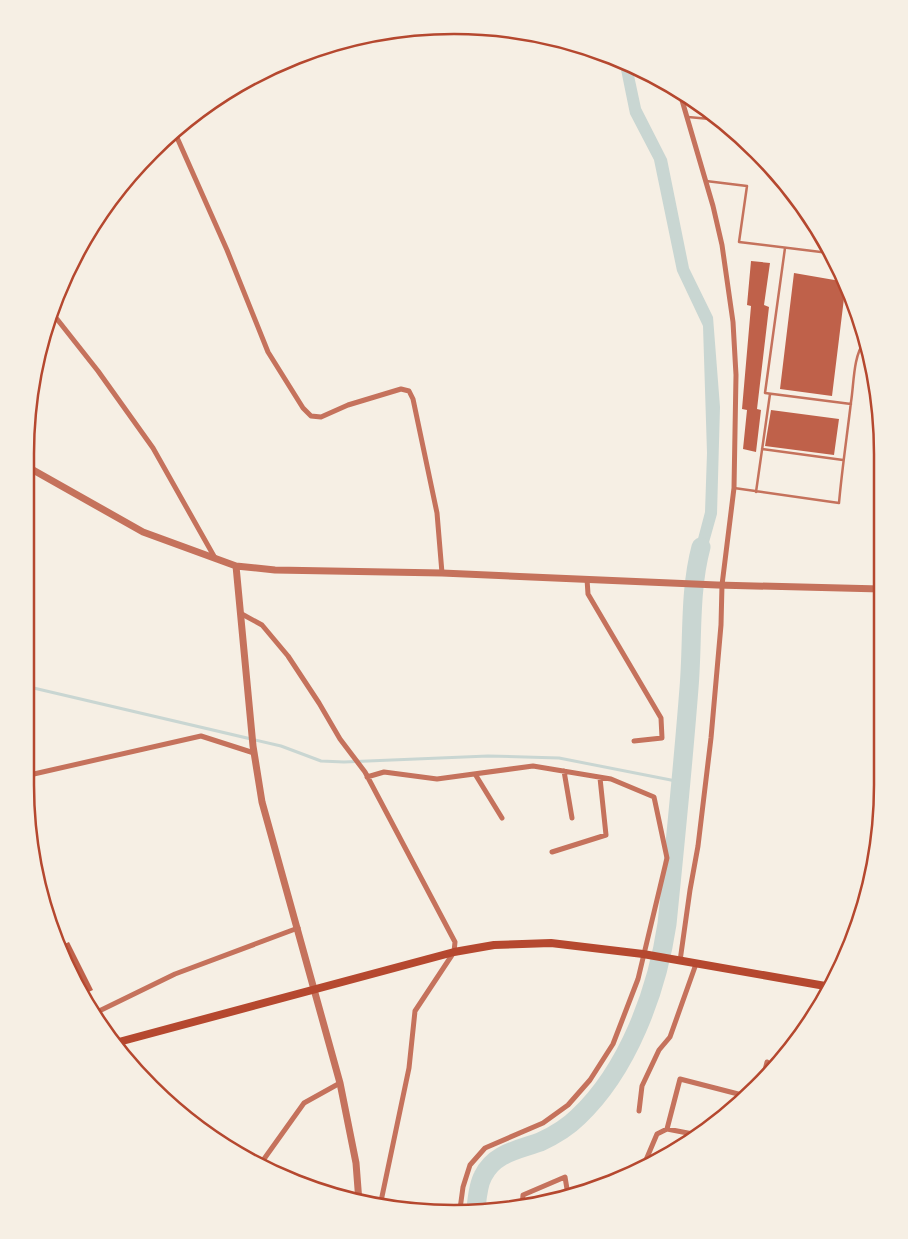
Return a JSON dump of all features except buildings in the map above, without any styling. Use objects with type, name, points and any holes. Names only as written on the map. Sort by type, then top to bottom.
[{"type":"main road","points":[[121,1041],[454,952],[494,945],[528,942],[572,945],[647,955],[823,986]]},
{"type":"street","points":[[680,961],[698,846],[711,738],[721,625],[720,585],[734,488],[736,375],[733,322],[722,245],[706,181],[682,102]]},
{"type":"street","points":[[177,138],[268,352],[303,408],[311,416],[320,417],[348,404],[400,389],[409,391],[413,399],[435,498],[442,574]]},
{"type":"street","points":[[56,318],[98,371],[153,448],[215,559]]},
{"type":"street","points":[[34,473],[142,532],[236,566],[275,570],[874,589]]},
{"type":"street","points":[[236,566],[250,714],[262,802],[340,1083],[356,1163],[358,1194]]},
{"type":"street","points":[[587,579],[588,594],[660,718],[662,738],[634,741]]},
{"type":"street","points":[[240,613],[262,625],[288,656],[340,738],[366,774],[455,942],[454,952],[415,1011],[409,1068],[382,1199]]},
{"type":"street","points":[[34,774],[201,736],[254,749]]},
{"type":"street","points":[[366,774],[384,772],[437,779],[533,766],[611,780],[654,797],[667,858],[647,955],[613,1044],[590,1080],[568,1104],[543,1123],[486,1148],[470,1165],[463,1187],[461,1205]]},
{"type":"street","points":[[564,771],[572,818]]},
{"type":"street","points":[[476,774],[502,818]]},
{"type":"street","points":[[552,852],[606,835],[600,778]]},
{"type":"street","points":[[100,1011],[175,974],[298,928]]},
{"type":"street","points":[[639,1111],[642,1086],[659,1050],[670,1037],[696,964]]},
{"type":"street","points":[[766,1066],[767,1062]]},
{"type":"street","points":[[667,1129],[680,1079],[738,1094]]},
{"type":"street","points":[[264,1160],[304,1103],[340,1083]]},
{"type":"street","points":[[647,1158],[657,1134],[667,1129],[688,1133]]},
{"type":"street","points":[[523,1199],[523,1195],[565,1177],[567,1190]]},
{"type":"lane","points":[[686,116],[706,118]]},
{"type":"lane","points":[[706,181],[747,186],[739,242],[823,253]]},
{"type":"lane","points":[[784,248],[765,393],[851,404]]},
{"type":"lane","points":[[734,488],[839,503],[843,460],[860,347]]},
{"type":"lane","points":[[756,492],[770,394]]},
{"type":"lane","points":[[762,449],[843,460]]},
{"type":"shaded area","points":[[621,69],[634,74],[641,108],[667,159],[689,268],[713,317],[720,407],[717,514],[701,571],[690,569],[705,512],[707,453],[703,326],[677,271],[654,160],[630,114]]},
{"type":"waterway","points":[[477,1204],[481,1180],[493,1162],[507,1153],[540,1142],[560,1131],[574,1121],[596,1098],[612,1076],[625,1053],[638,1028],[648,1002],[656,976],[667,924],[687,717],[693,599],[701,547]]},
{"type":"waterway","points":[[34,688],[281,746],[321,761],[344,762],[488,756],[559,758],[681,782]]}]
